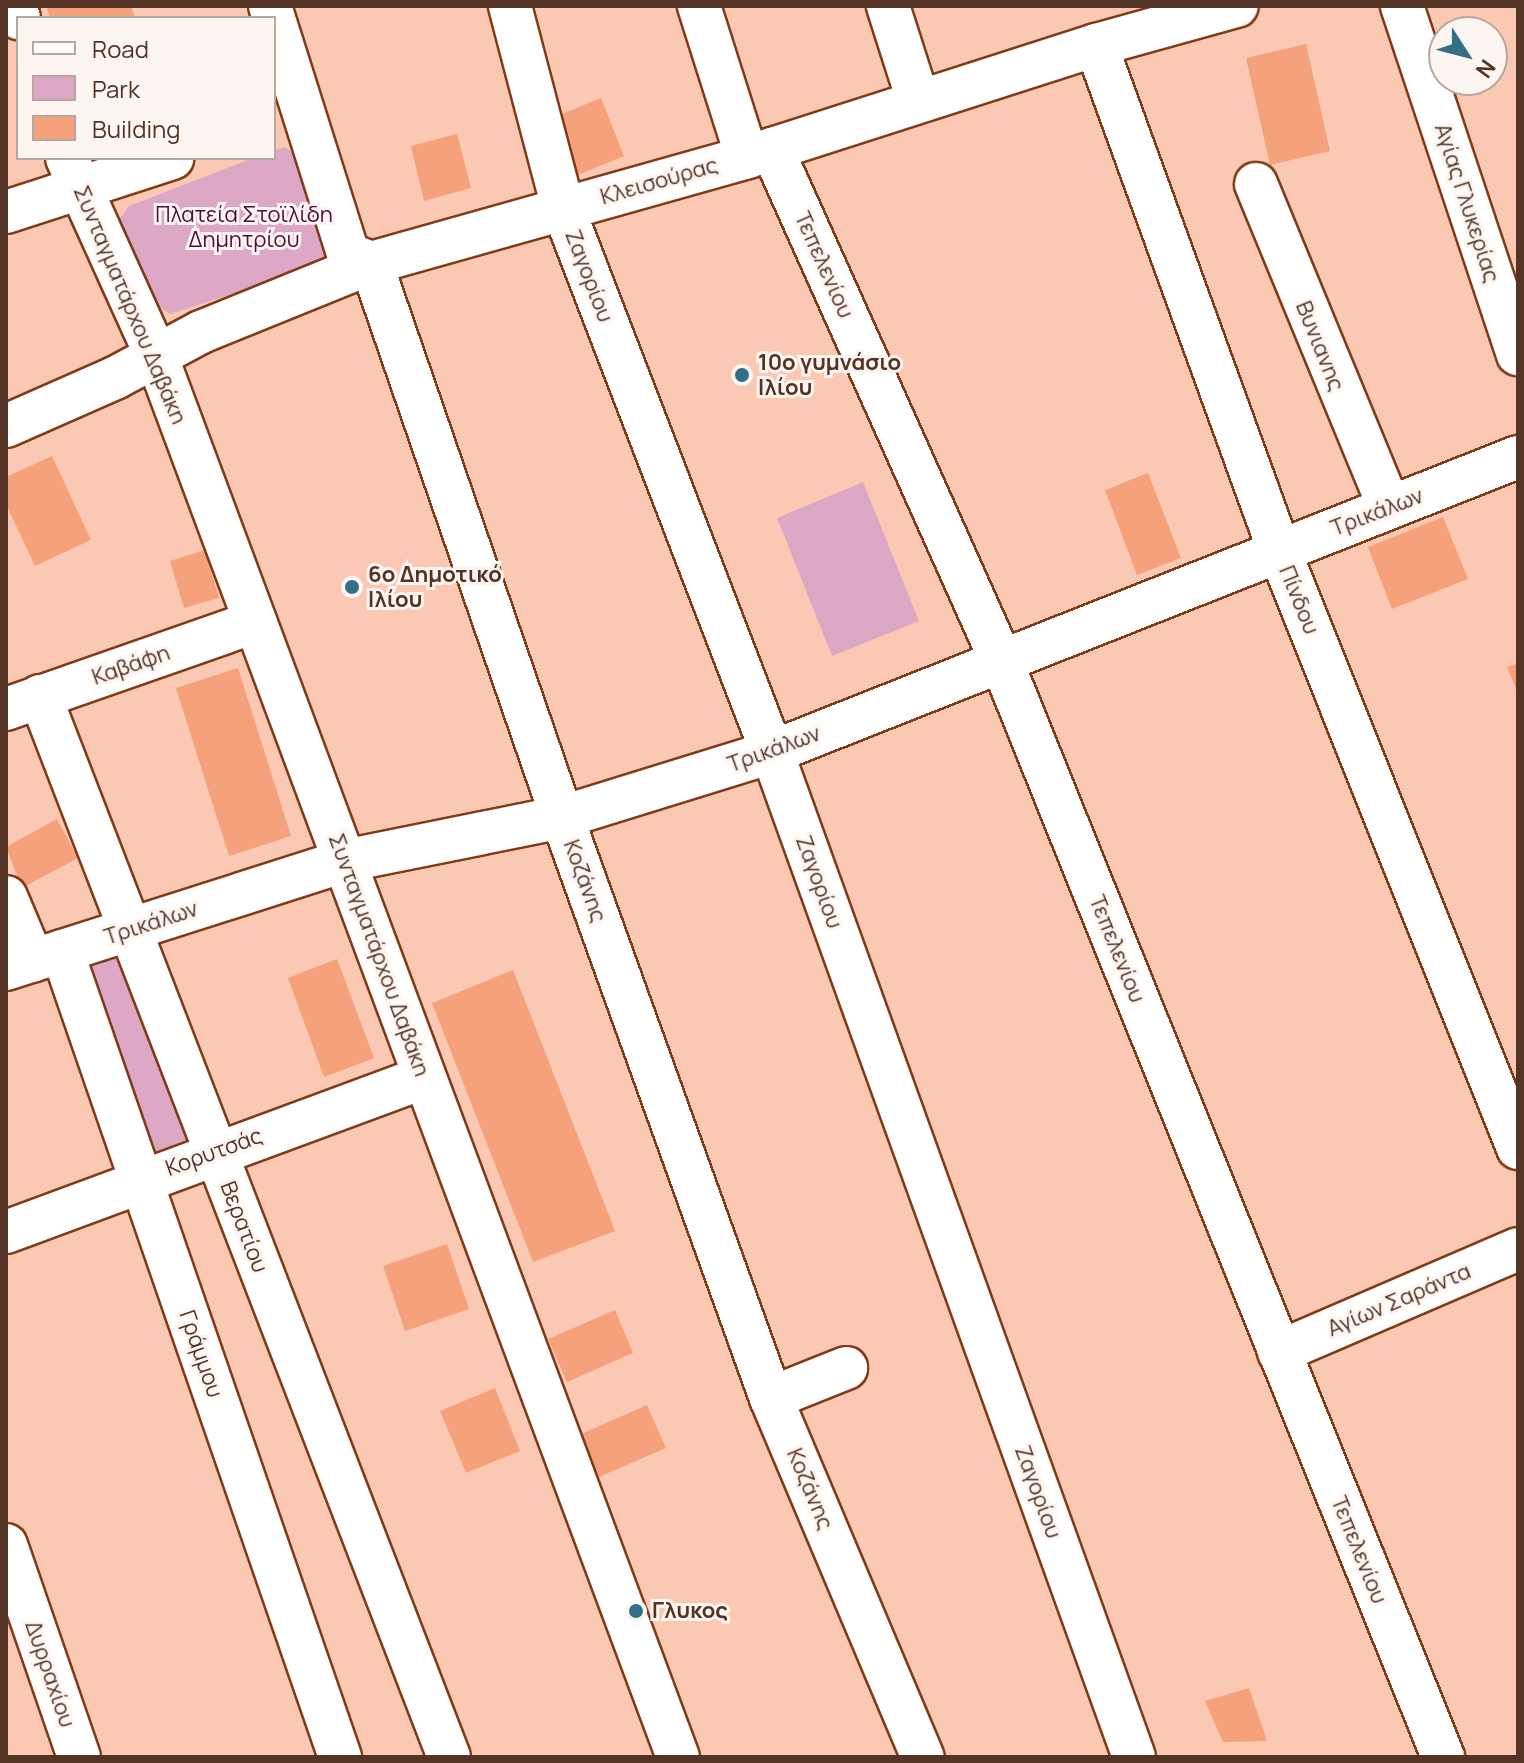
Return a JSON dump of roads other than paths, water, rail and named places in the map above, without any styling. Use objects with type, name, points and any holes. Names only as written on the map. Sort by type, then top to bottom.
[{"type":"street","name":"Ζαγορίου","points":[[510,6],[563,208],[772,752],[1134,1757]]},
{"type":"street","name":"Τεπελενίου","points":[[699,6],[760,153],[1001,660],[1443,1757]]},
{"type":"street","points":[[888,6],[918,100]]},
{"type":"street","name":"Κλεισούρας","points":[[6,426],[156,355],[371,263],[760,153],[1096,45],[1135,19],[1237,6]]},
{"type":"street","name":"Αγίας Γλυκερίας","points":[[1402,6],[1518,354]]},
{"type":"street","points":[[276,42],[289,119],[348,254],[371,263]]},
{"type":"street","name":"Πίνδου","points":[[1096,45],[1279,550],[1518,1148]]},
{"type":"street","points":[[6,212],[73,173],[159,160]]},
{"type":"street","name":"Συνταγματάρχου Δαβάκη","points":[[73,173],[156,355],[678,1757]]},
{"type":"street","name":"Βυνιανης","points":[[1256,184],[1389,507]]},
{"type":"street","name":"Κοζάνης","points":[[371,263],[562,817],[771,1398],[923,1757]]},
{"type":"street","name":"Τρικάλων","points":[[34,960],[344,861],[562,817],[772,752],[1518,457]]},
{"type":"street","name":"Καβάφη","points":[[23,703],[255,622]]},
{"type":"street","name":"Βερατίου","points":[[23,703],[130,930],[449,1757]]},
{"type":"street","name":"Γράμμου","points":[[6,897],[140,1178],[340,1757]]},
{"type":"street","name":"Κορυτσάς","points":[[6,1232],[140,1178],[424,1077]]},
{"type":"street","name":"Αγίων Σαράντα","points":[[1279,1352],[1518,1249]]},
{"type":"street","points":[[771,1398],[846,1368]]},
{"type":"street","name":"Δυρραχίου","points":[[6,1545],[79,1757]]},
{"type":"place","name":"10ο γυμνάσιο Ιλίου","points":[[742,375]]},
{"type":"place","name":"6ο Δημοτικό Ιλίου","points":[[352,587]]},
{"type":"place","name":"Γλυκος","points":[[636,1611]]},
{"type":"park label","name":"Πλατεία Στοϊλίδη Δημητρίου","points":[[244,226]]}]
